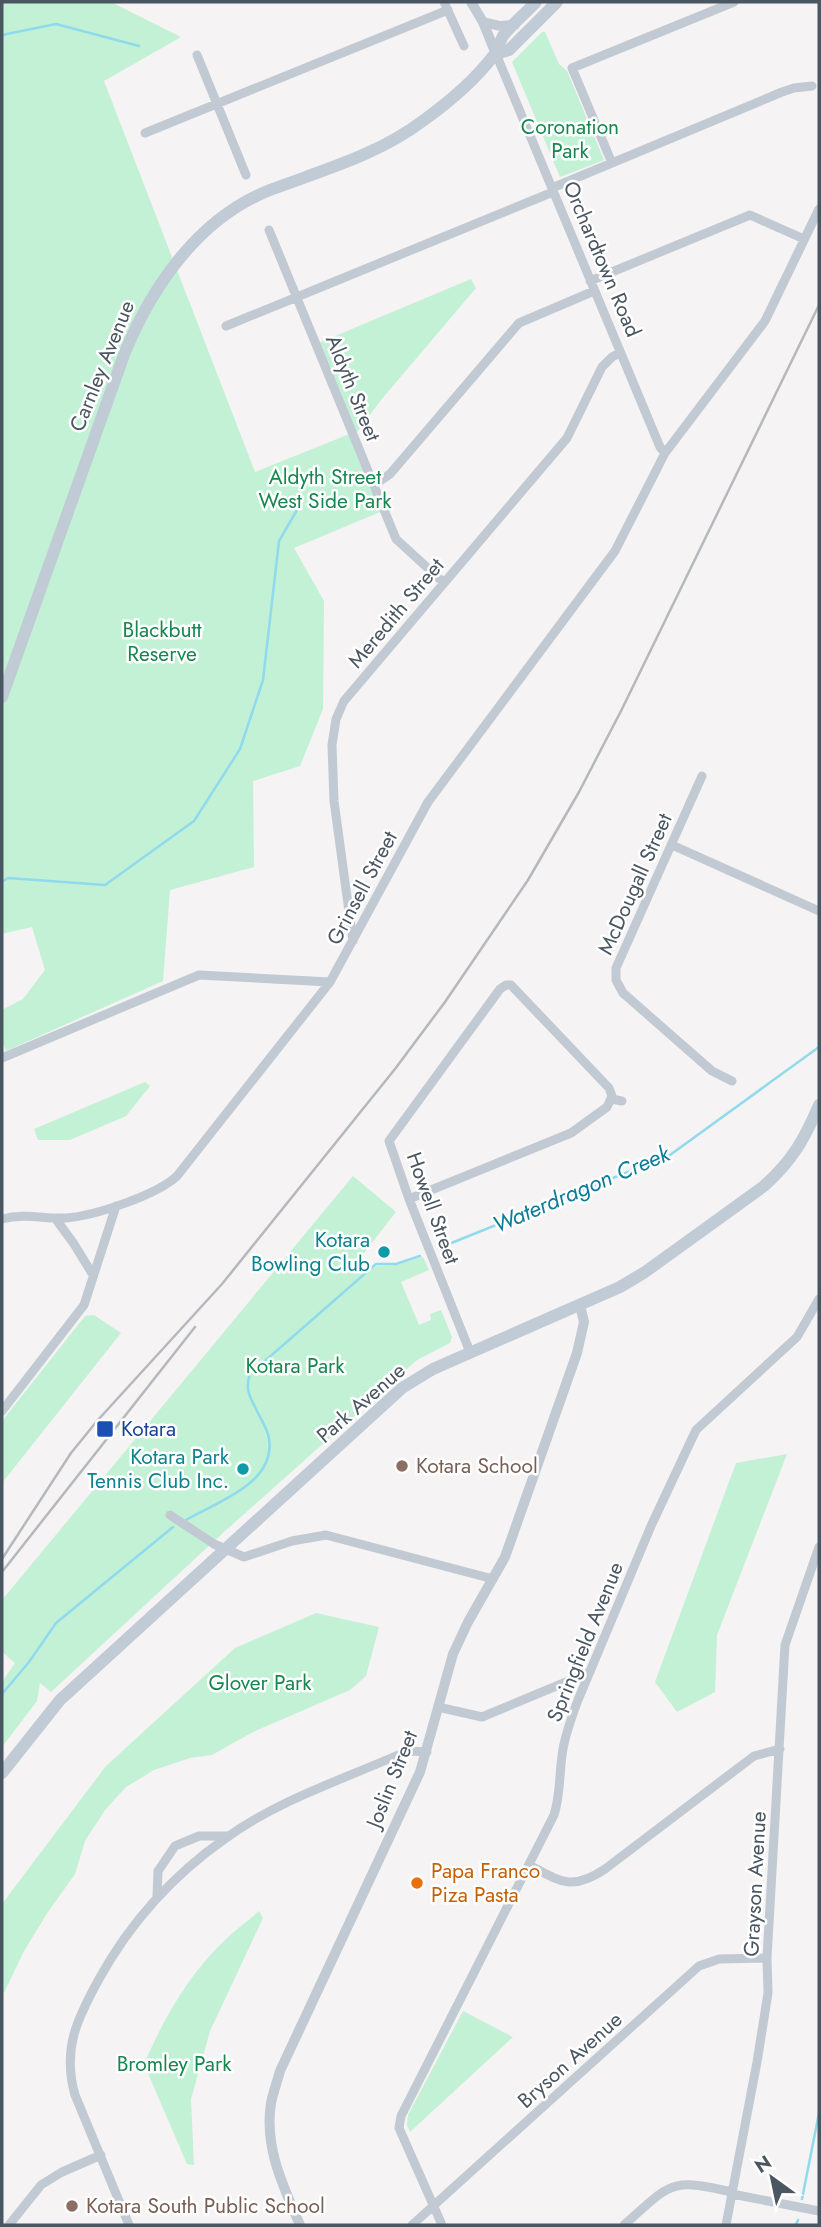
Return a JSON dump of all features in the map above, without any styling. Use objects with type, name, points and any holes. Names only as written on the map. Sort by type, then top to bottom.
[{"type":"main road","name":"Carnley Avenue","points":[[2,697],[125,352],[142,313],[169,272],[200,236],[244,203],[268,191],[329,170],[385,146],[424,121],[465,86],[496,54],[503,37],[536,2]]},
{"type":"main road","name":"Carnley Avenue","points":[[496,54],[509,51],[557,2]]},
{"type":"main road","name":"Park Avenue","points":[[2,1773],[60,1700],[402,1388],[433,1369],[620,1287],[645,1272],[764,1186],[791,1160],[819,1105]]},
{"type":"street","name":"Orchardtown Road","points":[[471,2],[483,22],[594,292],[660,447],[665,453]]},
{"type":"street","points":[[612,163],[572,68],[734,2]]},
{"type":"street","points":[[145,133],[446,6],[464,46]]},
{"type":"street","points":[[483,22],[500,26],[515,25]]},
{"type":"street","points":[[197,55],[246,175]]},
{"type":"street","points":[[226,326],[782,92],[812,86]]},
{"type":"street","name":"Grinsell Street","points":[[2,1219],[27,1215],[55,1218],[83,1216],[116,1206],[174,1179],[230,1111],[330,982],[428,802],[615,551],[665,453],[765,321],[819,209]]},
{"type":"street","points":[[590,281],[750,215],[804,239]]},
{"type":"street","name":"Aldyth Street","points":[[269,230],[398,542],[444,583]]},
{"type":"street","points":[[374,485],[390,474],[519,323],[594,292]]},
{"type":"street","name":"Meredith Street","points":[[353,943],[334,801],[332,745],[336,719],[344,701],[567,438],[602,367],[620,353]]},
{"type":"street","name":"McDougall Street","points":[[702,776],[616,968],[616,980],[623,993],[712,1071],[732,1080]]},
{"type":"street","points":[[672,845],[819,912]]},
{"type":"street","points":[[2,1058],[199,975],[330,982]]},
{"type":"street","name":"Howell Street","points":[[470,1352],[409,1199],[389,1141],[500,989],[506,985],[515,987],[609,1088],[611,1100]]},
{"type":"street","points":[[409,1199],[571,1133],[603,1111],[611,1100],[622,1101]]},
{"type":"street","points":[[2,1411],[77,1317],[87,1297],[116,1206]]},
{"type":"street","points":[[55,1218],[93,1275]]},
{"type":"street","name":"Springfield Avenue","points":[[442,2225],[400,2128],[401,2116],[529,1866],[559,1798],[568,1727],[651,1526],[696,1430],[797,1337],[819,1299]]},
{"type":"street","name":"Joslin Street","points":[[300,2225],[279,2175],[272,2150],[271,2102],[280,2071],[420,1772],[460,1638],[505,1557],[577,1353],[584,1322],[580,1305]]},
{"type":"street","points":[[170,1515],[182,1525],[226,1550],[244,1557],[292,1541],[326,1535],[493,1579]]},
{"type":"street","name":"Grayson Avenue","points":[[726,2225],[768,1993],[767,1958],[785,1645],[819,1546]]},
{"type":"street","points":[[438,1707],[474,1716],[492,1715],[590,1672]]},
{"type":"street","points":[[529,1866],[560,1881],[584,1881],[605,1869],[754,1756],[780,1749]]},
{"type":"street","points":[[129,2225],[75,2095],[69,2073],[73,2035],[90,1996],[111,1959],[157,1896],[228,1836],[294,1800],[398,1755],[410,1751],[427,1752]]},
{"type":"street","points":[[157,1896],[158,1871],[175,1846],[199,1836],[228,1836]]},
{"type":"street","name":"Bryson Avenue","points":[[412,2225],[699,1966],[719,1959],[767,1958]]},
{"type":"street","points":[[9,2225],[41,2185],[62,2172],[101,2155]]},
{"type":"street","points":[[624,2225],[658,2194],[682,2184],[695,2184],[819,2211]]},
{"type":"green space","name":"Blackbutt Reserve","points":[[2,2],[111,2],[181,37],[104,81],[255,472],[352,433],[316,344],[471,279],[476,288],[354,436],[385,510],[294,548],[324,601],[323,709],[300,766],[253,781],[254,867],[170,890],[163,981],[6,1051],[2,1040],[2,1010],[23,999],[45,970],[32,927],[2,934]]},
{"type":"green space","name":"Coronation Park","points":[[545,32],[559,64],[567,71],[604,160],[560,177],[512,62]]},
{"type":"green space","points":[[145,1082],[150,1086],[126,1116],[70,1140],[38,1140],[34,1129]]},
{"type":"green space","name":"Kotara Park","points":[[353,1176],[396,1212],[353,1267],[363,1274],[377,1266],[397,1265],[423,1257],[429,1270],[401,1282],[419,1325],[431,1320],[430,1314],[441,1310],[452,1337],[450,1343],[417,1360],[225,1531],[51,1692],[40,1683],[37,1701],[2,1747],[2,1682],[15,1663],[2,1652],[2,1600]]},
{"type":"green space","points":[[94,1315],[121,1333],[2,1483],[2,1421],[85,1316]]},
{"type":"green space","points":[[787,1454],[717,1635],[715,1692],[677,1712],[655,1682],[736,1463]]},
{"type":"green space","name":"Glover Park","points":[[316,1613],[379,1627],[366,1676],[350,1690],[253,1732],[212,1755],[190,1758],[154,1770],[126,1787],[105,1810],[85,1841],[75,1874],[24,1951],[4,1993],[2,1904],[106,1766],[235,1648]]},
{"type":"green space","name":"Bromley Park","points":[[259,1911],[263,1918],[210,2031],[191,2099],[194,2165],[187,2164],[144,2064],[169,2014],[200,1967],[225,1940]]},
{"type":"green space","points":[[463,2011],[513,2037],[410,2132],[407,2125],[408,2115]]},
{"type":"waterway","points":[[2,35],[56,24],[139,46]]},
{"type":"waterway","points":[[2,882],[8,878],[105,885],[194,821],[240,749],[263,680],[279,541],[297,510]]},
{"type":"waterway","name":"Waterdragon Creek","points":[[439,1248],[670,1155],[819,1047]]},
{"type":"waterway","name":"Waterdragon Creek","points":[[186,1520],[242,1489],[263,1468],[269,1454],[269,1439],[266,1427],[250,1396],[250,1374],[376,1264],[396,1264],[420,1256]]},
{"type":"waterway","name":"Waterdragon Creek","points":[[2,1694],[29,1662],[56,1623],[173,1527]]},
{"type":"waterway","points":[[802,2199],[819,2113]]},
{"type":"waterway","points":[[796,2225],[798,2220]]},
{"type":"railway","points":[[2,1559],[71,1453],[222,1284],[395,1069],[445,1002],[528,880],[579,792],[622,709],[819,305]]},
{"type":"railway","points":[[2,1572],[195,1327]]},
{"type":"place","name":"Kotara Bowling Club","points":[[384,1252]]},
{"type":"place","name":"Kotara","points":[[105,1429]]},
{"type":"place","name":"Kotara School","points":[[402,1466]]},
{"type":"place","name":"Kotara Park Tennis Club Inc.","points":[[243,1469]]},
{"type":"place","name":"Papa Franco Piza Pasta","points":[[417,1883]]},
{"type":"place","name":"Kotara South Public School","points":[[72,2206]]},
{"type":"park label","name":"Aldyth Street West Side Park","points":[[325,489]]}]
